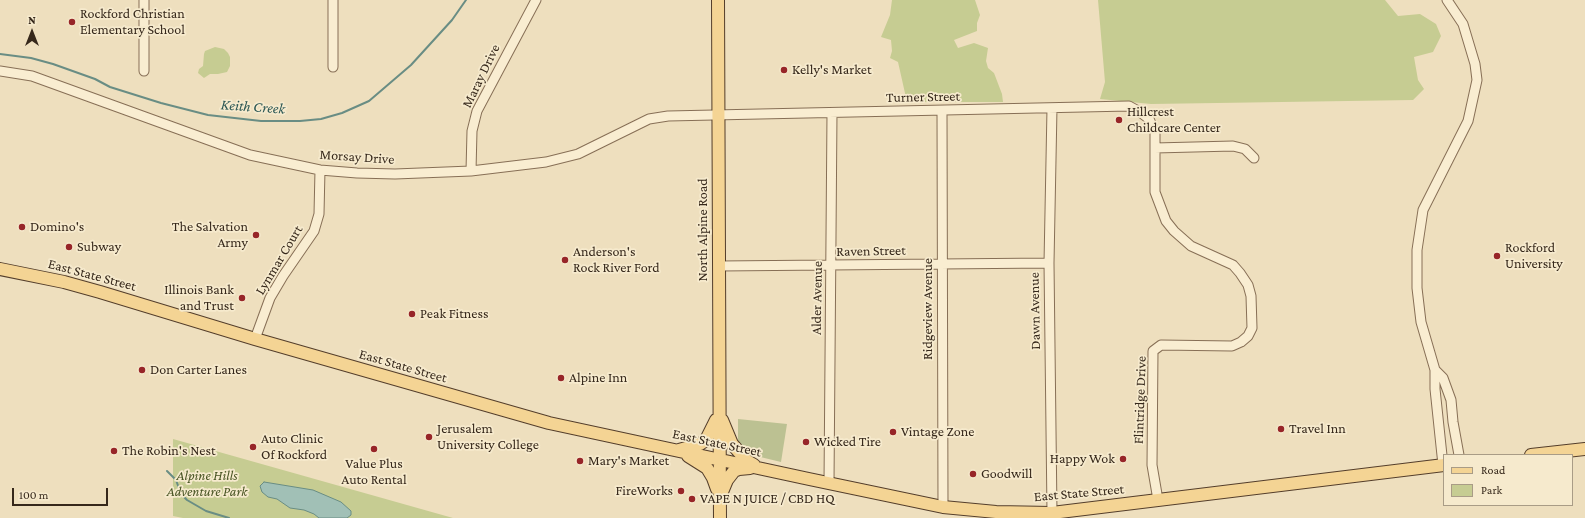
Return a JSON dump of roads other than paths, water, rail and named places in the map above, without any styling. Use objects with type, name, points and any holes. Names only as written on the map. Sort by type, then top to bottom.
[{"type":"main road","name":"North Alpine Road","points":[[718,6],[720,518]]},
{"type":"main road","name":"East State Street","points":[[0,269],[64,282],[100,292],[255,340],[549,422],[943,507],[1051,515],[1158,500],[1443,465]]},
{"type":"main road","points":[[678,451],[695,446],[706,440],[713,429],[719,413]]},
{"type":"main road","points":[[719,413],[732,444],[747,461],[759,468]]},
{"type":"main road","points":[[1540,454],[1585,449]]},
{"type":"main road","points":[[678,451],[707,468],[713,478],[720,499]]},
{"type":"main road","points":[[720,499],[727,480],[734,471],[744,468],[759,468]]},
{"type":"street","points":[[144,0],[144,71]]},
{"type":"street","points":[[333,0],[333,67]]},
{"type":"street","name":"Maray Drive","points":[[471,171],[472,131],[477,111],[536,0]]},
{"type":"street","points":[[1443,465],[1436,412],[1435,370],[1421,322],[1417,288],[1417,250],[1423,210],[1468,120],[1477,80],[1475,64],[1464,24],[1447,0]]},
{"type":"street","name":"Morsay Drive","points":[[0,72],[32,76],[250,155],[320,170],[357,173],[394,174],[471,171],[546,162],[578,154],[649,119],[683,115],[718,114]]},
{"type":"street","name":"Turner Street","points":[[718,114],[942,111],[1129,106]]},
{"type":"street","name":"Flintridge Drive","points":[[1129,106],[1149,119],[1155,132],[1155,192],[1166,221],[1174,231],[1191,246],[1233,265],[1248,285],[1251,296],[1252,328],[1248,336],[1241,342],[1232,346],[1160,345],[1153,351],[1152,466],[1158,500]]},
{"type":"street","name":"Dawn Avenue","points":[[1051,515],[1049,263],[1052,108]]},
{"type":"street","name":"Ridgeview Avenue","points":[[942,111],[943,507]]},
{"type":"street","name":"Alder Avenue","points":[[829,483],[832,113]]},
{"type":"street","points":[[1155,148],[1233,146],[1245,149],[1254,158]]},
{"type":"street","name":"Lynmar Court","points":[[255,340],[270,298],[283,276],[314,231],[319,214],[320,170]]},
{"type":"street","name":"Raven Street","points":[[719,266],[1049,263]]},
{"type":"street","points":[[1435,370],[1443,378],[1451,400],[1458,454]]},
{"type":"water","points":[[264,482],[313,490],[341,502],[351,511],[351,515],[347,518],[319,518],[304,510],[290,508],[277,499],[268,497],[262,492],[260,486]]},
{"type":"waterway","name":"Keith Creek","points":[[0,54],[31,58],[53,64],[95,79],[110,87],[161,103],[208,115],[261,121],[300,121],[321,119],[342,113],[369,101],[411,65],[452,20],[466,0]]},
{"type":"waterway","points":[[167,471],[176,480],[181,494],[187,500],[206,511],[229,518]]},
{"type":"place","name":"Rockford Christian Elementary School","points":[[72,22]]},
{"type":"place","name":"Kelly's Market","points":[[784,70]]},
{"type":"place","name":"Hillcrest Childcare Center","points":[[1119,120]]},
{"type":"place","name":"Domino's","points":[[22,227]]},
{"type":"place","name":"The Salvation Army","points":[[256,235]]},
{"type":"place","name":"Subway","points":[[69,247]]},
{"type":"place","name":"Rockford University","points":[[1497,256]]},
{"type":"place","name":"Anderson's Rock River Ford","points":[[565,260]]},
{"type":"place","name":"Illinois Bank and Trust","points":[[242,298]]},
{"type":"place","name":"Peak Fitness","points":[[412,314]]},
{"type":"place","name":"Don Carter Lanes","points":[[142,370]]},
{"type":"place","name":"Alpine Inn","points":[[561,378]]},
{"type":"place","name":"Travel Inn","points":[[1281,429]]},
{"type":"place","name":"Vintage Zone","points":[[893,432]]},
{"type":"place","name":"Jerusalem University College","points":[[429,437]]},
{"type":"place","name":"Wicked Tire","points":[[806,442]]},
{"type":"place","name":"Auto Clinic Of Rockford","points":[[253,447]]},
{"type":"place","name":"Value Plus Auto Rental","points":[[374,449]]},
{"type":"place","name":"The Robin's Nest","points":[[114,451]]},
{"type":"place","name":"Happy Wok","points":[[1123,459]]},
{"type":"place","name":"Mary's Market","points":[[580,461]]},
{"type":"place","name":"Goodwill","points":[[973,474]]},
{"type":"place","name":"FireWorks","points":[[681,491]]},
{"type":"place","name":"VAPE N JUICE / CBD HQ","points":[[692,499]]},
{"type":"park label","name":"Alpine Hills Adventure Park","points":[[207,484]]}]
